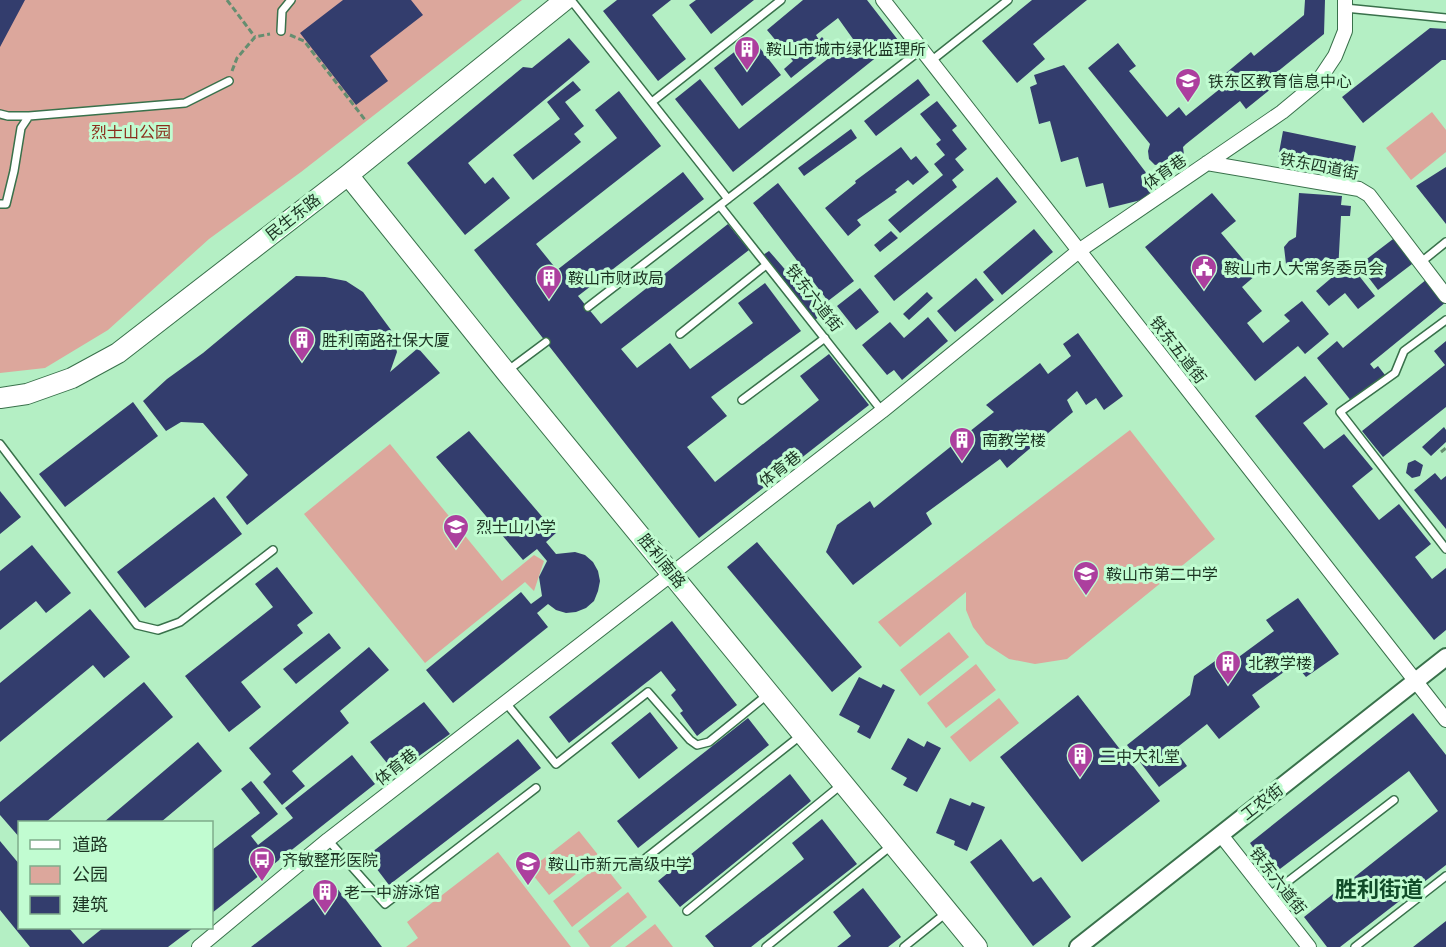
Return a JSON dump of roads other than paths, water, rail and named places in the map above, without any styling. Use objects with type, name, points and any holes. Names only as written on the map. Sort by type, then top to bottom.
[{"type":"main road","name":"民生东路","points":[[0,398],[27,394],[72,378],[118,353],[348,174],[565,0]]},
{"type":"main road","name":"胜利南路","points":[[348,174],[506,372],[977,947]]},
{"type":"street","name":"铁东五道街","points":[[883,0],[1446,720]]},
{"type":"street","name":"体育巷","points":[[199,947],[328,840],[882,411],[1080,250],[1282,112],[1317,84],[1335,56],[1342,40],[1345,31],[1345,4]]},
{"type":"street","name":"铁东四道街","points":[[1207,163],[1359,189],[1369,195],[1446,296]]},
{"type":"street","name":"工农街","points":[[1078,947],[1446,657]]},
{"type":"street","name":"铁东六道街","points":[[1221,836],[1309,947]]},
{"type":"lane","points":[[281,31],[282,11],[291,0]]},
{"type":"lane","points":[[571,0],[728,199]]},
{"type":"lane","points":[[652,102],[781,0]]},
{"type":"lane","points":[[931,61],[1008,0]]},
{"type":"lane","points":[[1345,4],[1446,18]]},
{"type":"lane","points":[[588,307],[922,50]]},
{"type":"lane","points":[[0,114],[29,116],[185,103],[229,81]]},
{"type":"lane","points":[[0,204],[6,204],[21,128],[29,116]]},
{"type":"lane","name":"铁东六道街","points":[[720,206],[882,411]]},
{"type":"lane","points":[[1420,263],[1446,242]]},
{"type":"lane","points":[[680,334],[766,265]]},
{"type":"lane","points":[[1446,320],[1404,351],[1395,373],[1340,412],[1446,549]]},
{"type":"lane","points":[[742,400],[825,338]]},
{"type":"lane","points":[[506,372],[546,342]]},
{"type":"lane","points":[[0,444],[137,624],[159,630],[180,622],[273,550]]},
{"type":"lane","points":[[506,704],[556,764],[648,692],[697,745],[709,742],[770,693]]},
{"type":"lane","points":[[646,858],[802,734]]},
{"type":"lane","points":[[687,911],[843,783]]},
{"type":"lane","points":[[328,840],[385,903],[536,788]]},
{"type":"lane","points":[[1269,896],[1394,800]]},
{"type":"lane","points":[[766,947],[892,845]]},
{"type":"lane","points":[[1355,947],[1446,876]]},
{"type":"lane","points":[[904,947],[948,911]]},
{"type":"place","name":"鞍山市城市绿化监理所","points":[[747,72]]},
{"type":"place","name":"铁东区教育信息中心","points":[[1188,104]]},
{"type":"place","name":"鞍山市人大常务委员会","points":[[1204,291]]},
{"type":"place","name":"鞍山市财政局","points":[[549,301]]},
{"type":"place","name":"胜利南路社保大厦","points":[[302,363]]},
{"type":"place","name":"南教学楼","points":[[962,463]]},
{"type":"place","name":"烈士山小学","points":[[456,550]]},
{"type":"place","name":"鞍山市第二中学","points":[[1086,597]]},
{"type":"place","name":"北教学楼","points":[[1228,686]]},
{"type":"place","name":"二中大礼堂","points":[[1080,779]]},
{"type":"place","name":"齐敏整形医院","points":[[262,883]]},
{"type":"place","name":"鞍山市新元高级中学","points":[[528,887]]},
{"type":"place","name":"老一中游泳馆","points":[[325,915]]},
{"type":"district","name":"胜利街道","points":[[1379,889]]},
{"type":"park label","name":"烈士山公园","points":[[131,132]]}]
